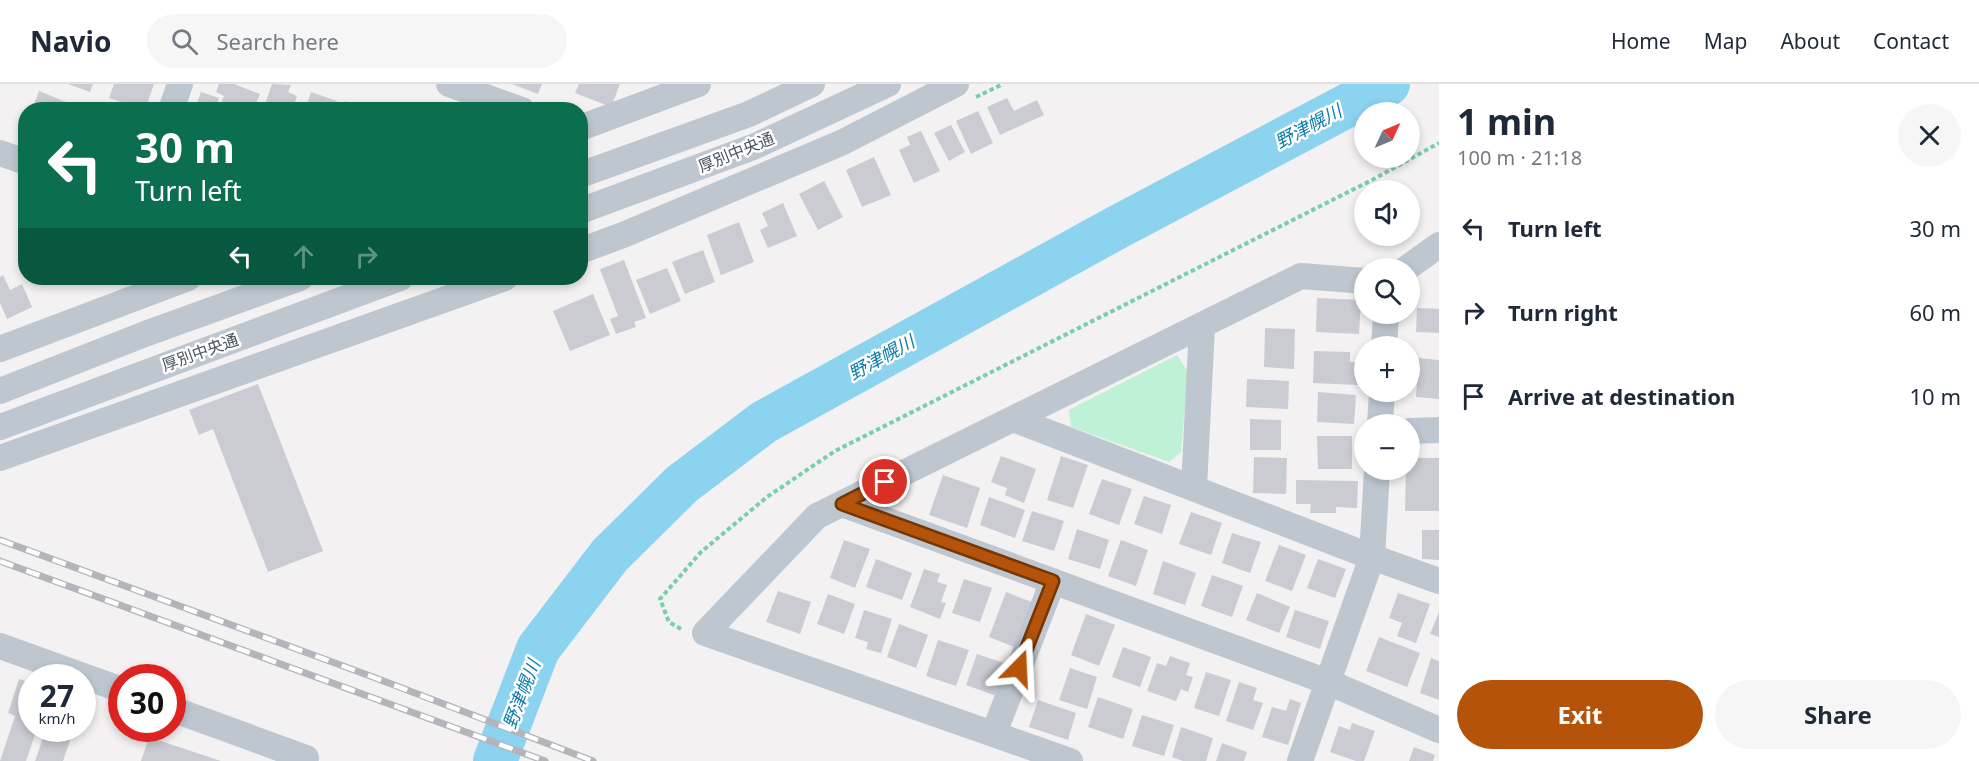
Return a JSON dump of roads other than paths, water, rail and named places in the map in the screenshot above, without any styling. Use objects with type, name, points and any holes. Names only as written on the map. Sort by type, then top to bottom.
[{"type":"street","points":[[174,102],[180,84]]},
{"type":"street","points":[[588,125],[698,84]]},
{"type":"street","name":"厚別中央通","points":[[588,172],[749,114],[812,84]]},
{"type":"street","name":"厚別中央通","points":[[588,208],[753,147],[888,84]]},
{"type":"street","points":[[588,248],[842,143],[956,84]]},
{"type":"street","points":[[463,86],[502,102]]},
{"type":"street","points":[[0,153],[18,159]]},
{"type":"street","points":[[1420,259],[1439,245]]},
{"type":"street","points":[[1070,761],[705,633],[817,516],[1301,276],[1354,280]]},
{"type":"street","points":[[0,349],[169,285]]},
{"type":"street","points":[[0,391],[145,334],[281,285]]},
{"type":"street","name":"厚別中央通","points":[[0,427],[381,285]]},
{"type":"street","points":[[0,458],[485,285]]},
{"type":"street","points":[[1194,488],[1202,325]]},
{"type":"street","points":[[1013,419],[1439,581]]},
{"type":"street","points":[[1420,431],[1439,430]]},
{"type":"street","points":[[1300,761],[1372,557],[1376,480]]},
{"type":"street","points":[[842,504],[1328,682],[1439,730]]},
{"type":"street","points":[[994,733],[1053,581]]},
{"type":"street","points":[[0,646],[108,685]]},
{"type":"street","points":[[186,714],[306,758],[305,761]]},
{"type":"waterway","name":"野津幌川","points":[[495,761],[538,649],[610,555],[682,484],[764,422],[1114,229],[1388,84]]},
{"type":"railway","points":[[0,540],[373,677],[593,761]]},
{"type":"railway","points":[[0,561],[545,761]]}]
